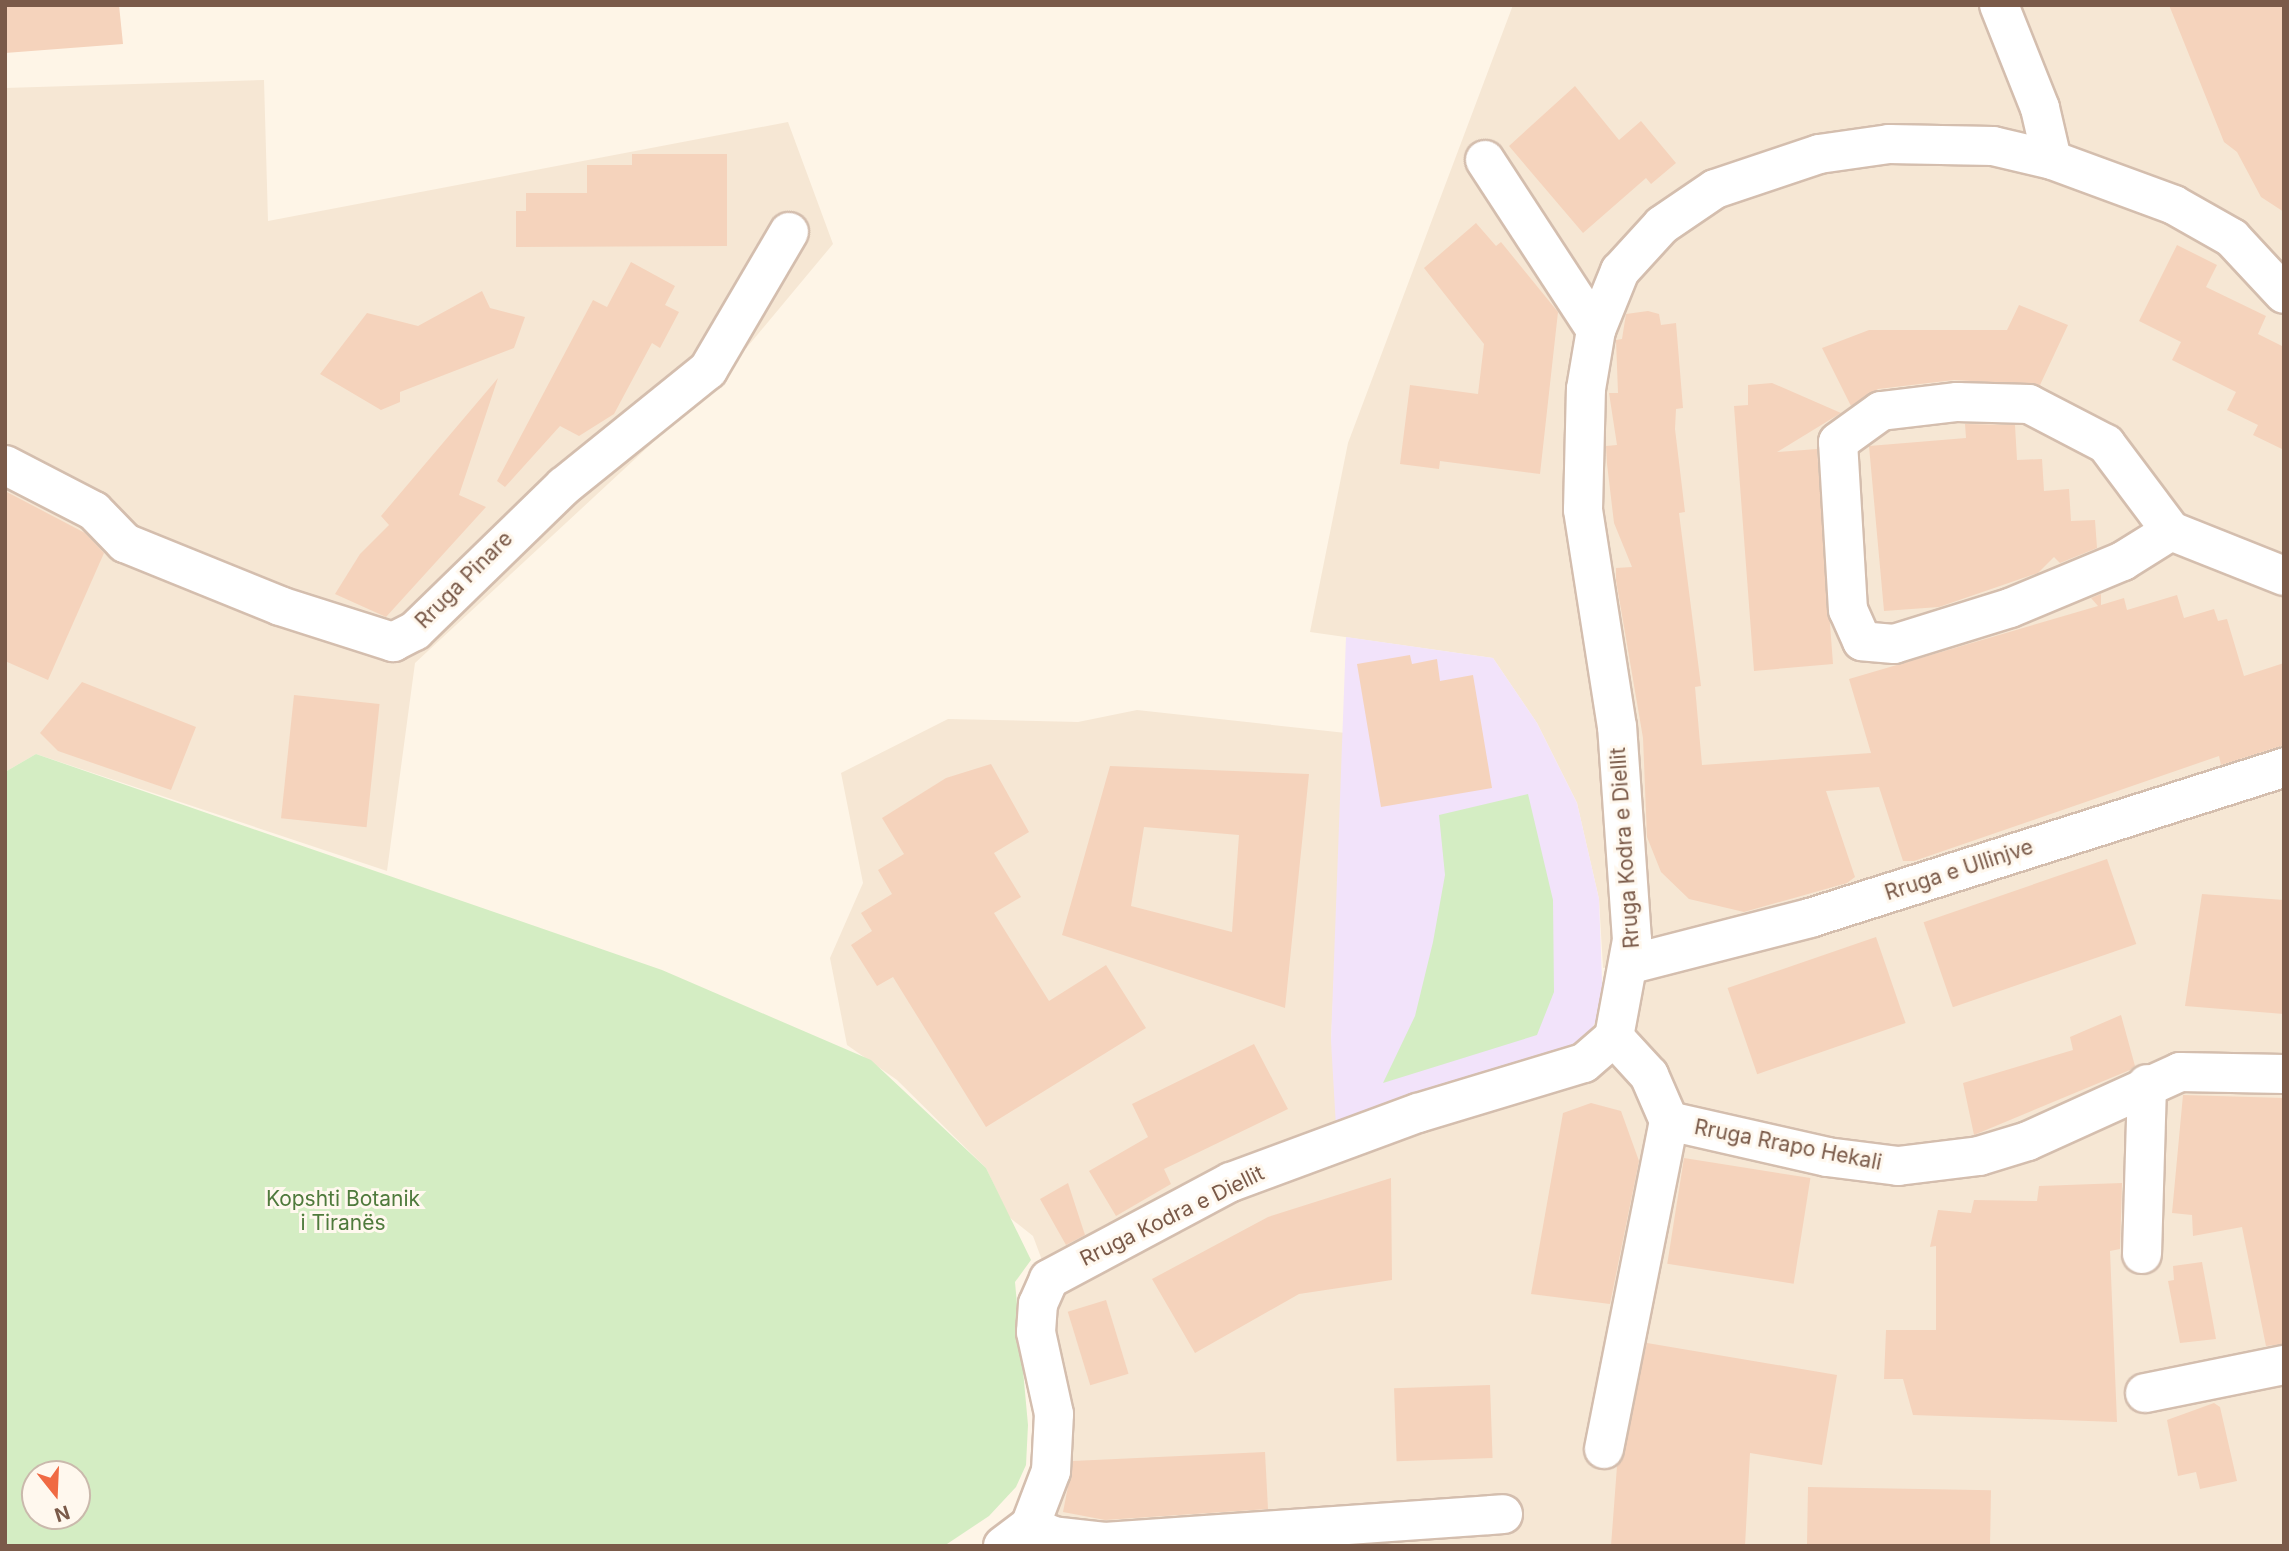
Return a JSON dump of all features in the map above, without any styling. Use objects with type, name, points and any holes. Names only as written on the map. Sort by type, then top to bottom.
[{"type":"street","points":[[1999,5],[2040,108],[2052,160]]},
{"type":"street","name":"Rruga Kodra e Diellit","points":[[1017,1536],[1051,1471],[1054,1415],[1036,1332],[1038,1304],[1049,1279],[1231,1182],[1418,1113],[1584,1063],[1614,1037],[1631,964],[1617,727],[1583,510],[1586,389],[1596,330],[1620,271],[1662,225],[1715,189],[1762,169],[1889,144],[1993,146],[2052,160],[2174,205],[2232,238],[2284,294]]},
{"type":"street","points":[[1485,160],[1596,330]]},
{"type":"street","name":"Rruga Pinare","points":[[5,466],[94,512],[125,543],[280,606],[393,642],[415,631],[564,486],[708,370],[789,232]]},
{"type":"street","points":[[2171,531],[2123,561],[2010,608],[1894,644],[1863,641],[1848,610],[1838,442],[1881,411],[1957,402],[2029,404],[2106,444],[2171,531],[2284,576]]},
{"type":"street","name":"Rruga e Ullinjve","points":[[1631,964],[1810,918],[2284,768]]},
{"type":"street","name":"Rruga Rrapo Hekali","points":[[1614,1037],[1649,1075],[1669,1121],[1827,1157],[1898,1166],[1979,1156],[2028,1142],[2147,1084],[2180,1072],[2284,1074]]},
{"type":"street","points":[[2142,1254],[2147,1084]]},
{"type":"street","points":[[1604,1449],[1669,1121]]},
{"type":"street","points":[[2145,1392],[2284,1365]]},
{"type":"street","points":[[1017,1536],[1104,1542],[1503,1514]]},
{"type":"shaded area","points":[[1513,5],[2284,5],[2284,1546],[1003,1546],[1030,1526],[1049,1279],[1033,1236],[1009,1217],[986,1168],[897,1080],[847,1045],[830,958],[863,883],[841,773],[948,719],[1078,722],[1137,710],[1346,733],[1331,1041],[1584,1063],[1630,964],[1603,968],[1599,899],[1577,803],[1537,723],[1493,658],[1310,632],[1348,443]]},
{"type":"shaded area","points":[[264,80],[268,221],[788,122],[833,244],[718,382],[415,663],[387,871],[36,754],[5,772],[5,88]]},
{"type":"shaded area","points":[[1346,637],[1493,658],[1537,723],[1577,803],[1599,899],[1603,1008],[1585,1041],[1560,1059],[1336,1127],[1331,1041]]},
{"type":"green space","name":"Kopshti Botanik i Tiranës","points":[[36,754],[662,970],[871,1060],[986,1168],[1031,1260],[1015,1282],[1028,1425],[1026,1465],[1016,1487],[989,1516],[944,1546],[5,1546],[5,772]]},
{"type":"green space","points":[[1528,794],[1553,900],[1554,992],[1537,1035],[1383,1083],[1415,1016],[1433,942],[1445,875],[1439,815]]},
{"type":"building","points":[[5,5],[119,5],[123,44],[5,53]]},
{"type":"building","points":[[2169,5],[2284,5],[2284,212],[2261,197],[2237,152],[2224,142]]},
{"type":"building","points":[[1575,86],[1619,140],[1641,121],[1676,163],[1651,184],[1646,178],[1583,233],[1509,146]]},
{"type":"building","points":[[632,154],[727,154],[727,246],[516,247],[516,211],[526,211],[526,193],[587,193],[587,165],[632,165]]},
{"type":"building","points":[[1476,223],[1496,246],[1501,242],[1558,312],[1540,474],[1440,461],[1439,469],[1400,464],[1410,385],[1478,394],[1484,344],[1424,268]]},
{"type":"building","points":[[2177,245],[2217,265],[2206,287],[2266,316],[2258,334],[2284,347],[2284,450],[2253,435],[2258,425],[2227,410],[2236,392],[2172,360],[2181,342],[2139,321]]},
{"type":"building","points":[[631,262],[675,286],[665,305],[679,312],[660,348],[652,343],[614,414],[579,436],[560,426],[505,487],[497,481],[593,300],[607,307]]},
{"type":"building","points":[[482,291],[490,308],[525,317],[514,348],[400,392],[400,402],[381,410],[320,374],[367,313],[418,326]]},
{"type":"building","points":[[2019,305],[2068,325],[2040,385],[1954,380],[1878,389],[1851,406],[1822,348],[1869,330],[2007,330]]},
{"type":"building","points":[[1648,311],[1659,314],[1661,325],[1676,323],[1683,408],[1676,409],[1675,429],[1685,512],[1679,513],[1701,686],[1695,687],[1702,765],[1871,753],[1849,679],[2098,606],[2091,598],[2101,594],[2101,605],[2124,598],[2127,610],[2177,595],[2184,618],[2214,609],[2218,621],[2227,619],[2244,676],[2284,663],[2284,745],[2221,765],[2219,756],[1914,861],[1903,861],[1879,787],[1826,791],[1855,877],[1847,883],[1744,912],[1689,899],[1661,872],[1647,837],[1643,738],[1616,580],[1616,568],[1632,567],[1614,523],[1607,464],[1606,446],[1617,445],[1609,393],[1618,393],[1616,340],[1622,339],[1626,314]]},
{"type":"building","points":[[498,378],[459,495],[486,507],[386,617],[335,594],[360,554],[389,525],[381,516]]},
{"type":"building","points":[[1772,383],[1841,413],[1777,452],[1817,449],[1833,664],[1754,671],[1734,406],[1748,405],[1748,385]]},
{"type":"building","points":[[1965,424],[2015,425],[2017,460],[2042,459],[2044,491],[2069,489],[2071,521],[2095,520],[2097,548],[2060,563],[2054,557],[2038,573],[1939,607],[1884,611],[1869,446],[1966,438]]},
{"type":"building","points":[[5,491],[85,533],[104,553],[48,680],[5,661]]},
{"type":"building","points":[[1410,655],[1412,664],[1437,659],[1440,681],[1473,675],[1492,788],[1381,807],[1357,664]]},
{"type":"building","points":[[82,682],[196,727],[171,790],[58,751],[40,733]]},
{"type":"building","points":[[294,695],[380,704],[367,827],[281,818]]},
{"type":"building","points":[[991,764],[1029,832],[994,853],[1021,897],[994,913],[1049,1001],[1106,965],[1146,1028],[986,1127],[893,977],[877,986],[851,945],[872,931],[861,913],[892,894],[878,870],[904,854],[882,818],[946,778]]},
{"type":"building","points":[[1110,766],[1309,774],[1285,1008],[1062,935]],"holes":[[[1144,827],[1239,835],[1232,932],[1131,906]]]},
{"type":"building","points":[[2107,859],[2136,944],[1953,1007],[1924,922]]},
{"type":"building","points":[[2202,894],[2284,900],[2284,1014],[2185,1006]]},
{"type":"building","points":[[1876,937],[1906,1023],[1757,1074],[1728,988]]},
{"type":"building","points":[[2121,1015],[2135,1066],[1974,1135],[1963,1083],[2073,1050],[2070,1037]]},
{"type":"building","points":[[1254,1044],[1288,1109],[1164,1169],[1171,1184],[1116,1216],[1089,1171],[1148,1137],[1132,1104]]},
{"type":"building","points":[[2183,1095],[2284,1098],[2284,1344],[2266,1346],[2242,1227],[2193,1236],[2192,1215],[2172,1213]]},
{"type":"building","points":[[1591,1103],[1621,1111],[1639,1161],[1610,1304],[1531,1294],[1563,1113]]},
{"type":"building","points":[[1684,1158],[1810,1178],[1794,1284],[1667,1264]]},
{"type":"building","points":[[1391,1178],[1392,1280],[1299,1294],[1195,1353],[1152,1279],[1268,1217]]},
{"type":"building","points":[[1068,1183],[1085,1235],[1066,1245],[1040,1199]]},
{"type":"building","points":[[2122,1183],[2120,1249],[2110,1251],[2117,1422],[1913,1415],[1903,1379],[1884,1379],[1886,1330],[1936,1330],[1936,1246],[1930,1247],[1938,1210],[1971,1213],[1974,1200],[2037,1201],[2039,1186]]},
{"type":"building","points":[[2202,1262],[2216,1339],[2180,1343],[2168,1281],[2174,1280],[2173,1266]]},
{"type":"building","points":[[1106,1300],[1129,1374],[1090,1385],[1068,1312]]},
{"type":"building","points":[[1647,1343],[1837,1375],[1822,1465],[1750,1453],[1745,1546],[1611,1546],[1617,1466]]},
{"type":"building","points":[[1490,1385],[1493,1458],[1397,1461],[1394,1388]]},
{"type":"building","points":[[2214,1403],[2220,1407],[2237,1481],[2200,1489],[2196,1472],[2178,1476],[2167,1420]]},
{"type":"building","points":[[1265,1452],[1268,1509],[1105,1520],[1063,1512],[1073,1461]]},
{"type":"building","points":[[1808,1487],[1991,1490],[1990,1546],[1807,1546]]}]
